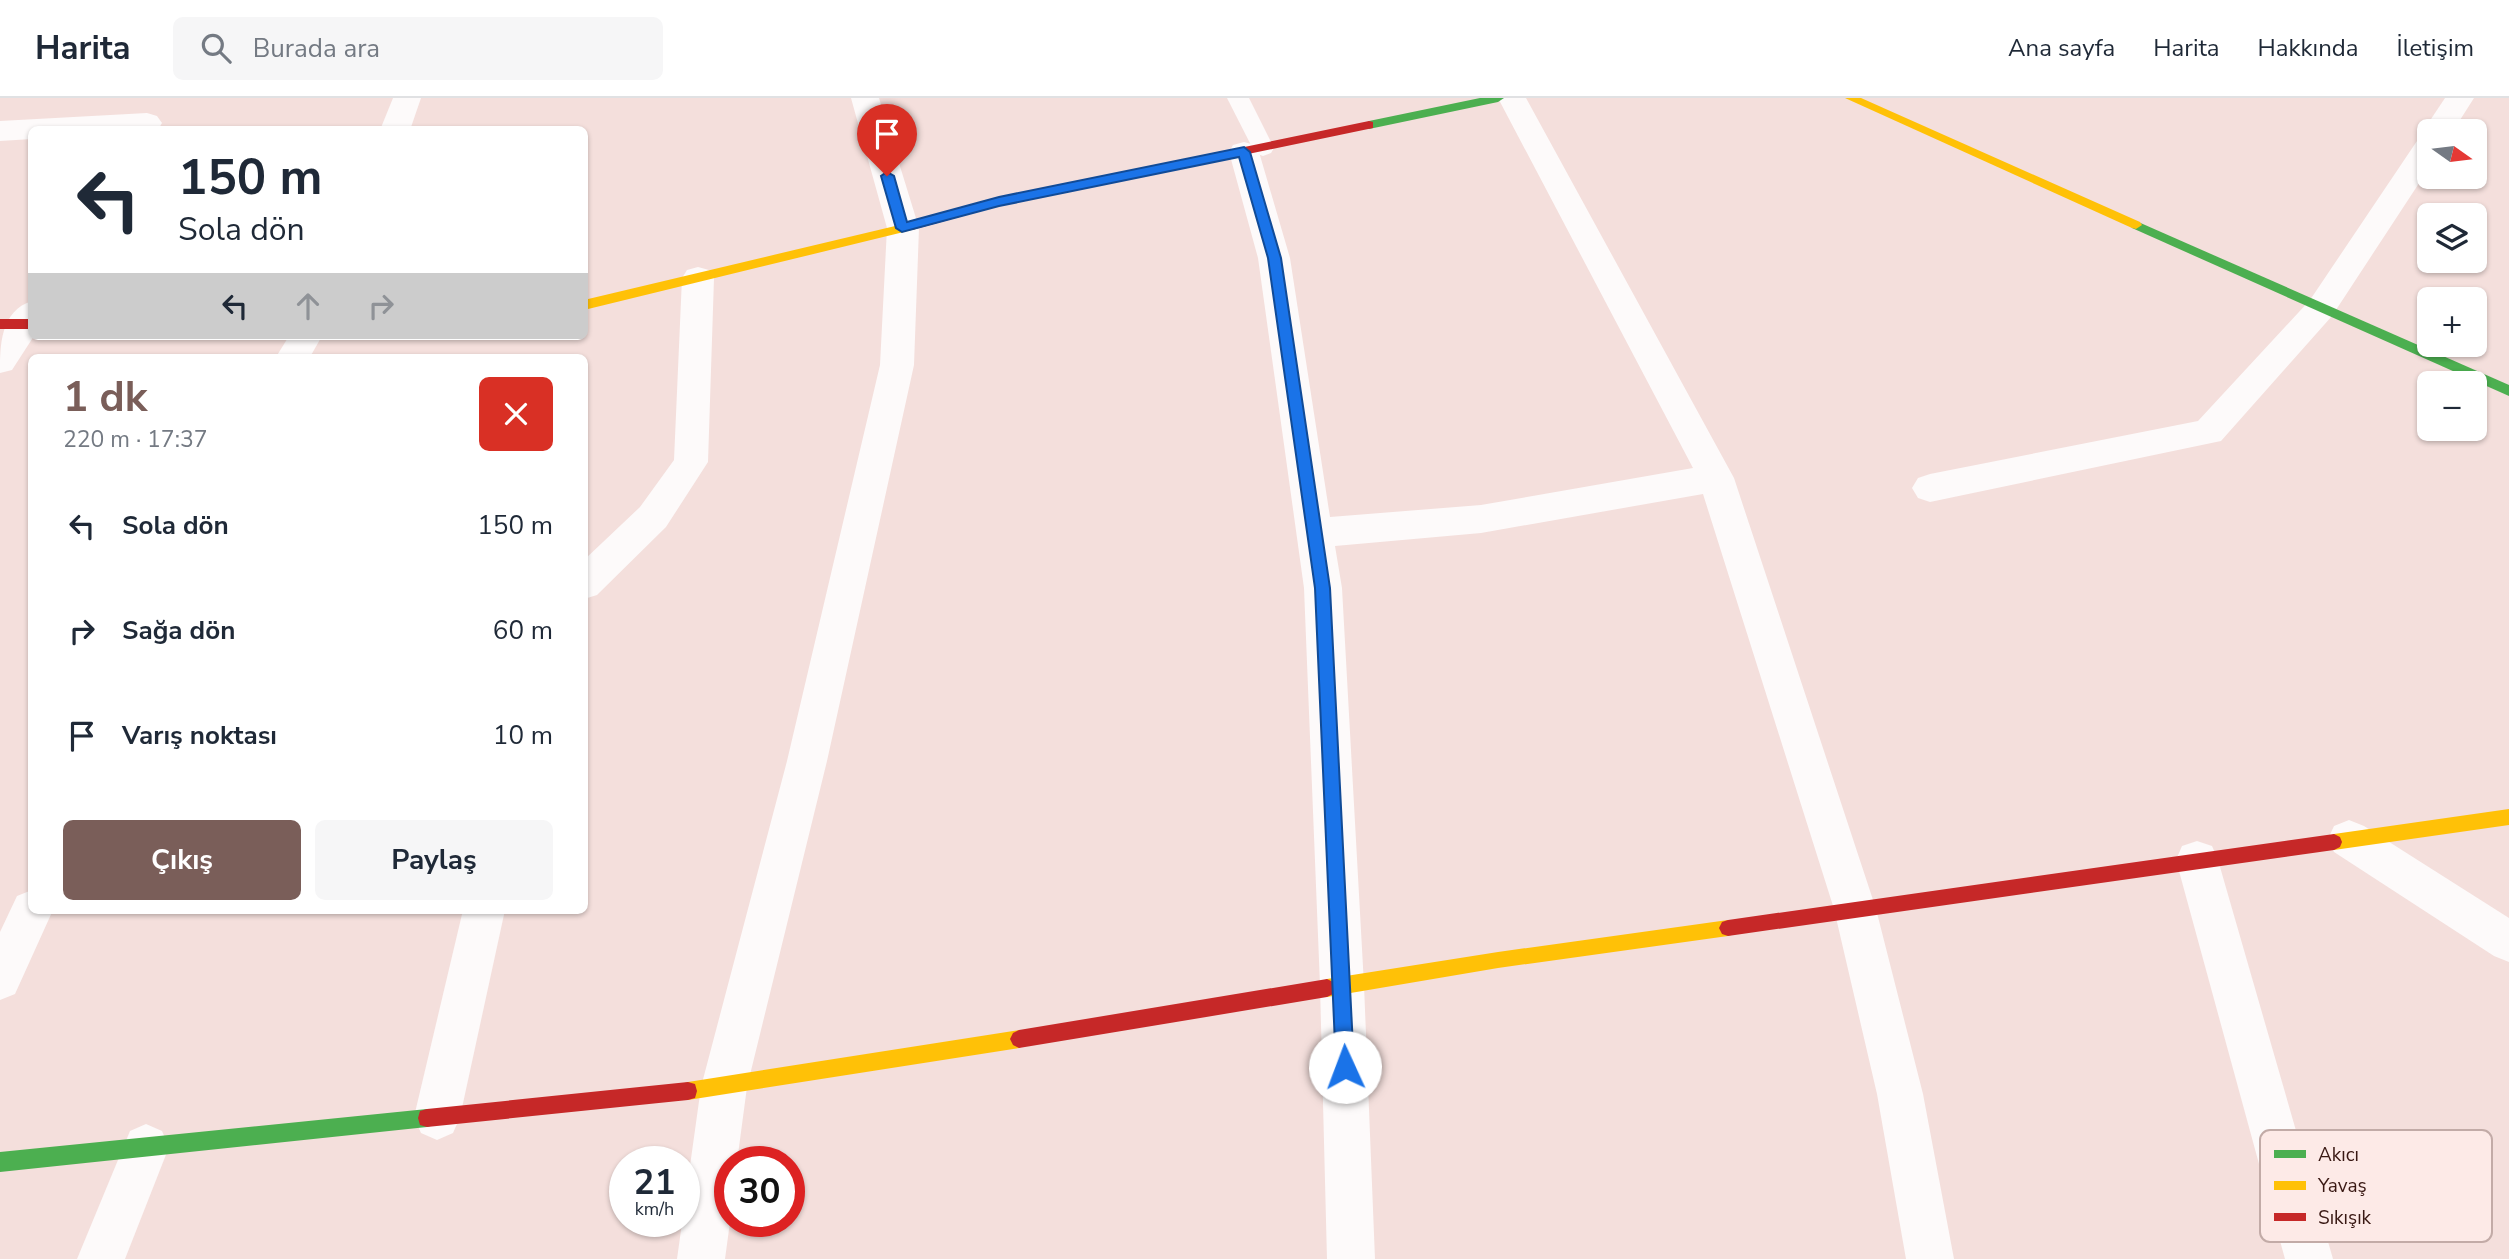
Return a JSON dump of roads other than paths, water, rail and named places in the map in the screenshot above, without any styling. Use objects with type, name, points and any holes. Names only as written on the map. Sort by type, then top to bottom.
[{"type":"street","points":[[396,126],[407,98]]},
{"type":"street","points":[[701,1259],[724,1087],[807,761],[897,365],[902,228],[865,98]]},
{"type":"street","points":[[588,304],[999,202],[1498,98]]},
{"type":"street","points":[[1512,98],[1716,478],[1855,909],[1900,1094],[1930,1259]]},
{"type":"street","points":[[1851,98],[2509,391]]},
{"type":"street","points":[[2446,119],[2460,98]]},
{"type":"street","points":[[54,126],[151,117]]},
{"type":"street","points":[[0,131],[28,128]]},
{"type":"street","points":[[1253,150],[1274,258],[1323,588],[1342,985],[1351,1259]]},
{"type":"street","points":[[1930,488],[2209,432],[2321,308],[2417,163]]},
{"type":"street","points":[[588,580],[653,517],[691,462],[698,278]]},
{"type":"street","points":[[0,361],[22,321]]},
{"type":"street","points":[[1316,533],[1481,519],[1716,478]]},
{"type":"street","points":[[0,1162],[724,1087],[1498,960],[2509,817]]},
{"type":"street","points":[[2349,839],[2509,942]]},
{"type":"street","points":[[2197,860],[2273,1130]]},
{"type":"street","points":[[0,979],[30,914]]},
{"type":"street","points":[[437,1117],[483,914]]},
{"type":"street","points":[[101,1259],[146,1147]]},
{"type":"street","points":[[2304,1242],[2309,1259]]},
{"type":"lane","points":[[1238,98],[1253,150]]}]
